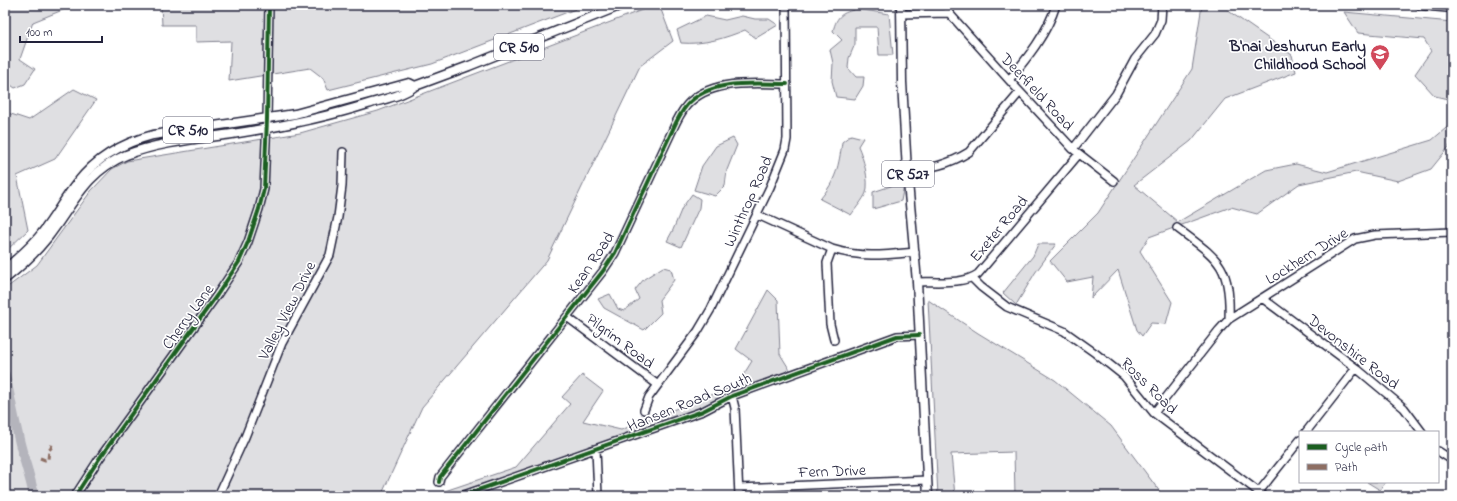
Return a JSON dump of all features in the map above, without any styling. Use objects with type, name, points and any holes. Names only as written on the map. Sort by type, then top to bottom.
[{"type":"main road","name":"CR 510","points":[[5,269],[43,232],[76,183],[89,168],[111,151],[136,140],[153,135],[301,113],[409,83],[415,86],[483,61],[622,5]]},
{"type":"main road","points":[[1420,5],[1452,8]]},
{"type":"main road","name":"CR 527","points":[[901,9],[902,82],[907,171],[918,282],[928,496]]},
{"type":"main road","points":[[5,279],[48,237],[85,184],[116,160],[150,147],[266,129],[310,120],[409,91],[415,86]]},
{"type":"main road","points":[[111,151],[116,160]]},
{"type":"street","name":"Cherry Lane","points":[[75,496],[96,464],[217,295],[239,262],[248,242],[264,189],[269,5]]},
{"type":"street","name":"Winthrop Road","points":[[644,410],[649,397],[706,319],[758,215],[779,168],[787,139],[786,5]]},
{"type":"street","points":[[1009,80],[1029,56],[1042,36],[1052,18],[1056,5]]},
{"type":"street","points":[[1074,149],[1116,94],[1135,59],[1155,34],[1161,20],[1162,5]]},
{"type":"street","name":"Deerfield Road","points":[[901,9],[948,9],[1009,80],[1074,149],[1114,182]]},
{"type":"street","name":"Kean Road","points":[[438,482],[445,471],[603,271],[615,253],[672,129],[687,104],[705,91],[728,85],[787,84]]},
{"type":"street","points":[[907,171],[939,166],[969,152],[1020,92]]},
{"type":"street","name":"Valley View Drive","points":[[218,496],[245,437],[282,343],[330,255],[338,217],[342,186],[343,152]]},
{"type":"street","name":"Exeter Road","points":[[918,282],[972,278],[981,271],[1079,154]]},
{"type":"street","points":[[758,215],[832,249],[842,252],[869,256],[915,252]]},
{"type":"street","points":[[1177,228],[1208,251],[1218,261],[1225,274],[1228,289],[1229,320]]},
{"type":"street","name":"Lockhern Drive","points":[[1154,413],[1219,330],[1229,320],[1355,239],[1374,235],[1452,232]]},
{"type":"street","points":[[832,249],[827,263],[830,324],[834,340]]},
{"type":"street","name":"Ross Road","points":[[972,278],[977,284],[1008,307],[1064,331],[1095,353],[1124,376],[1154,413],[1261,494]]},
{"type":"street","name":"Devonshire Road","points":[[1262,298],[1356,368],[1404,408],[1421,431]]},
{"type":"street","name":"Pilgrim Road","points":[[567,317],[658,385]]},
{"type":"street","name":"Hansen Road South","points":[[466,495],[703,411],[732,396],[897,336],[920,335]]},
{"type":"street","points":[[1307,431],[1356,368]]},
{"type":"street","points":[[732,396],[735,408],[739,496]]},
{"type":"street","points":[[1261,494],[1299,441]]},
{"type":"street","points":[[596,449],[598,496]]},
{"type":"street","points":[[1439,452],[1452,460]]},
{"type":"street","name":"Fern Drive","points":[[739,488],[927,480]]},
{"type":"shaded area","points":[[5,5],[72,5],[33,22],[20,59],[35,69],[25,84],[15,88],[5,81]]},
{"type":"shaded area","points":[[161,5],[586,5],[432,64],[328,90],[323,78],[310,68],[229,81],[231,41],[196,42],[196,25],[162,25]]},
{"type":"shaded area","points":[[655,5],[661,5],[660,7],[673,41],[640,66],[547,260],[422,407],[381,496],[5,496],[5,289],[37,265],[91,191],[112,169],[127,161],[300,133],[378,111]]},
{"type":"shaded area","points":[[1202,5],[1225,5],[1227,10],[1292,55],[1296,72],[1225,99],[1191,141],[1134,185],[1178,222],[1266,170],[1296,164],[1327,172],[1432,140],[1452,123],[1452,143],[1431,169],[1398,181],[1356,172],[1299,184],[1257,214],[1231,207],[1149,237],[1140,251],[1172,302],[1166,324],[1151,323],[1142,336],[1137,330],[1118,270],[1091,298],[1093,277],[1067,282],[1050,261],[1098,213],[1192,69]]},
{"type":"shaded area","points":[[857,9],[889,14],[893,55],[879,55],[877,27],[855,27],[855,44],[849,58],[848,68],[856,77],[864,77],[863,86],[855,99],[836,97],[832,81],[833,63],[830,50],[842,40],[833,31],[838,18],[847,12]]},
{"type":"shaded area","points":[[1344,12],[1452,22],[1452,100],[1435,96],[1415,74],[1431,51],[1424,39],[1358,33]]},
{"type":"shaded area","points":[[706,16],[725,20],[742,16],[755,19],[769,19],[778,25],[756,38],[745,30],[714,40],[698,43],[681,43],[677,30]]},
{"type":"shaded area","points":[[74,89],[96,100],[55,159],[17,176],[28,230],[5,252],[5,112],[29,120]]},
{"type":"shaded area","points":[[851,135],[863,138],[858,146],[867,176],[867,188],[865,196],[851,215],[820,199],[830,186],[836,172],[842,142]]},
{"type":"shaded area","points":[[733,138],[737,145],[727,170],[725,186],[715,196],[694,190],[702,166],[716,146]]},
{"type":"shaded area","points":[[898,181],[904,185],[901,201],[873,209],[873,192],[891,186]]},
{"type":"shaded area","points":[[692,194],[700,199],[699,208],[681,247],[667,241],[682,208]]},
{"type":"shaded area","points":[[1038,244],[1056,244],[1035,273],[1016,305],[1003,293],[1033,256]]},
{"type":"shaded area","points":[[663,267],[671,269],[674,280],[659,300],[661,313],[644,330],[604,308],[598,299],[610,294],[618,309],[624,311],[639,299],[635,290],[644,279]]},
{"type":"shaded area","points":[[768,290],[778,300],[780,354],[793,375],[464,496],[430,496],[516,467],[570,404],[562,397],[582,375],[603,391],[583,421],[621,430],[737,385],[752,361],[736,349]]},
{"type":"shaded area","points":[[928,300],[978,333],[1055,380],[1111,426],[1163,496],[1015,496],[1014,452],[951,454],[955,496],[938,496]]},
{"type":"shaded area","points":[[1369,483],[1385,483],[1380,490]]},
{"type":"waterway","points":[[5,375],[34,496]]},
{"type":"marked path","points":[[40,458],[45,460],[48,459],[49,450],[52,444]]},
{"type":"cycle path","points":[[75,496],[99,459],[217,295],[239,262],[248,242],[264,189],[269,5]]},
{"type":"cycle path","points":[[439,482],[440,477],[603,271],[615,253],[676,122],[687,105],[697,96],[708,90],[721,86],[734,84],[787,84]]},
{"type":"cycle path","points":[[461,496],[703,411],[732,396],[897,336],[919,335]]},
{"type":"place","name":"B'nai Jeshurun Early Childhood School","points":[[1380,71]]}]
